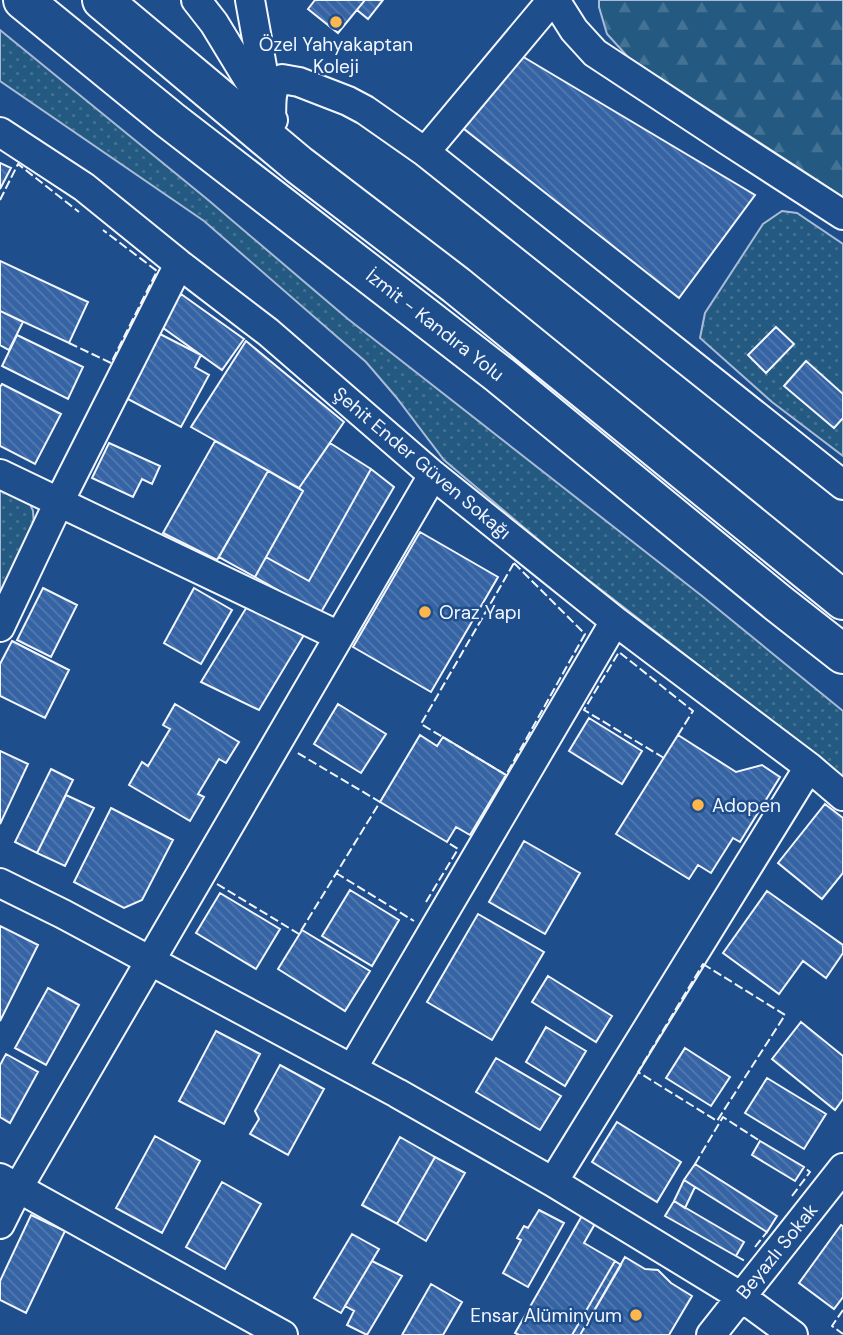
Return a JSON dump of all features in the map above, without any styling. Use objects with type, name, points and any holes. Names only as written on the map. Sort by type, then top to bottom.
[{"type":"highway","name":"İzmit - Kandıra Yolu","points":[[23,0],[170,120],[500,375],[843,654]]},
{"type":"highway","points":[[102,0],[299,165],[456,285],[843,600]]},
{"type":"highway","points":[[456,285],[594,368],[843,569]]},
{"type":"highway","points":[[778,603],[843,674]]},
{"type":"street","points":[[196,0],[221,35],[299,165]]},
{"type":"street","points":[[250,0],[271,116]]},
{"type":"street","points":[[425,152],[553,0],[574,30],[595,53],[843,215]]},
{"type":"street","points":[[271,116],[274,87],[282,79],[289,79],[332,95],[365,110],[425,152],[843,485]]},
{"type":"street","name":"Şehit Ender Güven Sokağı","points":[[0,132],[84,187],[268,332],[433,475],[615,621],[809,767],[843,796]]},
{"type":"street","points":[[0,627],[59,502],[179,264]]},
{"type":"street","points":[[0,474],[339,636]]},
{"type":"street","points":[[0,1224],[9,1183],[151,961],[433,475]]},
{"type":"street","points":[[352,1069],[615,621]]},
{"type":"street","points":[[553,1182],[809,767]]},
{"type":"street","points":[[0,883],[352,1069],[553,1182],[740,1296],[793,1335]]},
{"type":"street","name":"Beyazlı Sokak","points":[[711,1335],[843,1168]]},
{"type":"street","points":[[9,1183],[283,1335]]},
{"type":"green space","points":[[599,0],[843,0],[843,197],[628,57],[607,34]]},
{"type":"green space","points":[[0,30],[207,199],[348,319],[702,596],[843,711],[843,777],[560,558],[444,460],[366,362],[204,221],[0,81]]},
{"type":"green space","points":[[782,211],[797,213],[843,244],[843,456],[772,402],[700,338],[705,313],[763,224]]},
{"type":"green space","points":[[0,485],[29,501],[34,526],[0,597]]},
{"type":"building","name":"Özel Yahyakaptan Koleji","points":[[315,0],[365,0],[338,33],[308,9]]},
{"type":"building","points":[[365,0],[383,0],[368,19],[357,10]]},
{"type":"building","points":[[515,52],[755,195],[679,298],[459,125]]},
{"type":"building","points":[[0,163],[11,168],[0,189]]},
{"type":"building","points":[[0,261],[88,302],[69,343],[0,311]]},
{"type":"building","points":[[181,294],[244,339],[222,370],[159,325]]},
{"type":"building","points":[[0,311],[23,322],[9,350],[0,345]]},
{"type":"building","points":[[776,327],[794,344],[766,373],[748,355]]},
{"type":"building","points":[[160,334],[201,355],[195,367],[209,375],[181,427],[126,398]]},
{"type":"building","points":[[17,335],[83,367],[68,399],[2,366]]},
{"type":"building","points":[[246,341],[344,422],[299,488],[191,427]]},
{"type":"building","points":[[806,361],[843,394],[843,418],[834,428],[784,386]]},
{"type":"building","points":[[2,384],[61,414],[35,464],[0,446]]},
{"type":"building","points":[[215,441],[268,471],[217,560],[163,533]]},
{"type":"building","points":[[109,443],[160,466],[152,484],[142,479],[133,497],[92,478]]},
{"type":"building","points":[[330,443],[371,469],[309,581],[266,557],[303,491],[299,488]]},
{"type":"building","points":[[371,469],[394,487],[320,614],[255,577],[266,557],[309,581]]},
{"type":"building","points":[[268,471],[303,491],[255,577],[219,557]]},
{"type":"building","name":"Oraz Yapı","points":[[420,532],[498,577],[431,692],[353,647]]},
{"type":"building","points":[[43,588],[77,605],[51,657],[17,640]]},
{"type":"building","points":[[194,588],[232,610],[201,664],[164,643]]},
{"type":"building","points":[[248,605],[304,635],[259,710],[201,682]]},
{"type":"building","points":[[12,641],[69,670],[45,718],[0,696],[0,664]]},
{"type":"building","points":[[175,704],[239,742],[226,763],[219,759],[198,794],[204,797],[190,821],[129,785],[142,762],[148,766],[170,729],[163,725]]},
{"type":"building","points":[[338,704],[386,734],[361,773],[314,744]]},
{"type":"building","points":[[589,718],[642,751],[622,784],[569,751]]},
{"type":"building","points":[[420,735],[437,746],[443,737],[506,775],[470,835],[456,827],[447,842],[380,802]]},
{"type":"building","name":"Adopen","points":[[678,735],[736,772],[762,765],[780,777],[740,842],[733,838],[711,873],[698,865],[689,879],[616,834]]},
{"type":"building","points":[[0,751],[28,764],[0,824]]},
{"type":"building","points":[[51,769],[73,780],[37,853],[15,842]]},
{"type":"building","points":[[66,795],[94,808],[65,866],[37,853]]},
{"type":"building","points":[[825,804],[843,818],[843,873],[822,899],[778,863]]},
{"type":"building","points":[[111,808],[173,840],[142,900],[124,908],[74,882]]},
{"type":"building","points":[[524,841],[580,873],[545,934],[489,902]]},
{"type":"building","points":[[350,890],[399,920],[372,966],[322,936]]},
{"type":"building","points":[[767,891],[843,945],[843,953],[826,978],[803,961],[779,994],[723,953]]},
{"type":"building","points":[[220,893],[280,929],[256,969],[196,933]]},
{"type":"building","points":[[478,914],[544,952],[492,1040],[427,1002]]},
{"type":"building","points":[[0,926],[38,945],[0,1021]]},
{"type":"building","points":[[302,930],[370,971],[345,1011],[278,969]]},
{"type":"building","points":[[548,976],[612,1016],[596,1042],[532,1002]]},
{"type":"building","points":[[48,988],[79,1005],[46,1065],[15,1048]]},
{"type":"building","points":[[801,1022],[843,1056],[843,1099],[835,1110],[772,1059]]},
{"type":"building","points":[[546,1027],[586,1051],[565,1086],[526,1062]]},
{"type":"building","points":[[216,1031],[260,1054],[224,1124],[179,1101]]},
{"type":"building","points":[[685,1048],[730,1077],[711,1106],[666,1078]]},
{"type":"building","points":[[6,1054],[38,1072],[10,1123],[0,1117],[0,1065]]},
{"type":"building","points":[[496,1058],[561,1096],[540,1130],[476,1092]]},
{"type":"building","points":[[280,1065],[324,1089],[288,1155],[250,1134],[259,1119],[255,1111]]},
{"type":"building","points":[[767,1078],[826,1114],[804,1149],[745,1113]]},
{"type":"building","points":[[617,1122],[681,1162],[657,1202],[592,1162]]},
{"type":"building","points":[[155,1136],[200,1161],[162,1233],[116,1208]]},
{"type":"building","points":[[400,1137],[435,1157],[397,1224],[362,1205]]},
{"type":"building","points":[[760,1141],[804,1167],[795,1181],[752,1155]]},
{"type":"building","points":[[435,1157],[465,1173],[426,1241],[397,1224]]},
{"type":"building","points":[[695,1164],[777,1216],[767,1232],[684,1180]]},
{"type":"building","points":[[684,1180],[695,1187],[685,1208],[674,1201]]},
{"type":"building","points":[[222,1182],[261,1204],[225,1269],[186,1247]]},
{"type":"building","points":[[674,1201],[744,1242],[736,1256],[665,1216]]},
{"type":"building","points":[[539,1210],[564,1223],[528,1287],[503,1273],[521,1240],[517,1238],[524,1226],[528,1228]]},
{"type":"building","points":[[583,1214],[596,1222],[584,1243],[615,1261],[572,1335],[515,1333]]},
{"type":"building","points":[[31,1215],[65,1231],[26,1313],[0,1300],[0,1281]]},
{"type":"building","points":[[841,1225],[843,1297],[834,1309],[799,1283]]},
{"type":"building","points":[[352,1234],[379,1249],[341,1313],[314,1298]]},
{"type":"building","name":"Ensar Alüminyum","points":[[625,1257],[645,1269],[658,1270],[671,1283],[692,1296],[669,1335],[580,1335]]},
{"type":"building","points":[[372,1261],[402,1276],[367,1335],[347,1325],[354,1311],[345,1306]]},
{"type":"building","points":[[615,1261],[621,1265],[580,1335],[572,1335]]},
{"type":"building","points":[[431,1284],[462,1302],[443,1335],[402,1335]]},
{"type":"fence","points":[[0,200],[18,164],[79,212]]},
{"type":"fence","points":[[69,343],[111,363],[157,271],[103,230]]},
{"type":"fence","points":[[514,563],[585,634],[506,775],[421,724],[514,563]]},
{"type":"fence","points":[[664,758],[584,710],[619,652],[693,711],[678,735]]},
{"type":"fence","points":[[217,884],[299,934],[380,802],[296,752]]},
{"type":"fence","points":[[426,902],[458,849],[447,842]]},
{"type":"fence","points":[[336,873],[414,921]]},
{"type":"fence","points":[[703,964],[785,1015],[717,1121],[638,1072],[703,964]]},
{"type":"fence","points":[[695,1164],[723,1117],[760,1141]]},
{"type":"fence","points":[[792,1196],[810,1172],[804,1167]]},
{"type":"fence","points":[[755,1247],[767,1232]]},
{"type":"fence","points":[[736,1256],[745,1261]]},
{"type":"fence","points":[[843,1310],[832,1326],[843,1334]]},
{"type":"place","name":"Özel Yahyakaptan Koleji","points":[[336,22]]},
{"type":"place","name":"Oraz Yapı","points":[[425,612]]},
{"type":"place","name":"Adopen","points":[[698,805]]},
{"type":"place","name":"Ensar Alüminyum","points":[[636,1315]]}]
